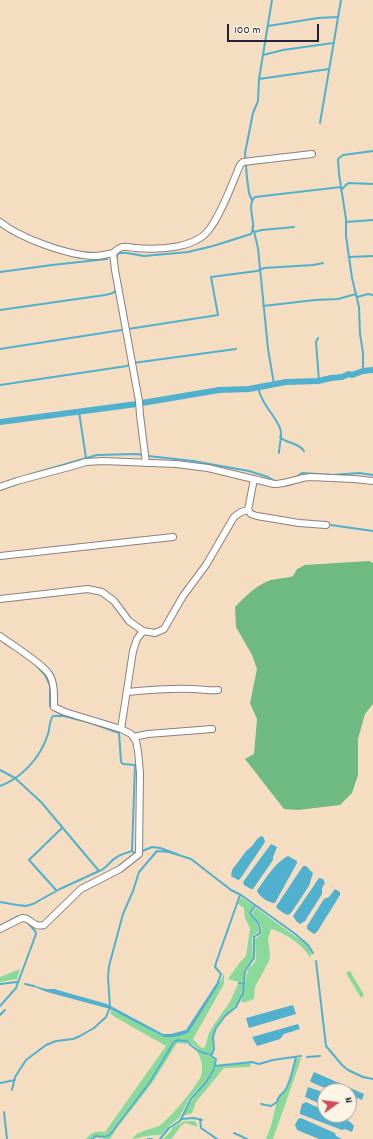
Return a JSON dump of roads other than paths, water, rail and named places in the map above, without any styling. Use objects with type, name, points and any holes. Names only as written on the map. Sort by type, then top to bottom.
[{"type":"street","points":[[0,222],[30,239],[62,250],[95,256],[113,253],[123,247],[166,248],[184,245],[197,240],[208,231],[220,211],[240,165],[243,162],[312,154]]},
{"type":"street","points":[[113,253],[139,401],[146,463]]},
{"type":"street","points":[[0,487],[86,462],[103,461],[176,464],[208,468],[274,484],[285,484],[310,477],[373,481]]},
{"type":"street","points":[[248,510],[254,479]]},
{"type":"street","points":[[248,510],[251,514],[256,516],[299,523],[326,525]]},
{"type":"street","points":[[0,598],[88,589],[102,592],[114,601],[129,621],[143,631],[155,633],[164,629],[183,596],[206,565],[234,517],[241,512],[248,510]]},
{"type":"street","points":[[0,556],[173,537]]},
{"type":"street","points":[[122,729],[133,651],[137,639],[143,631]]},
{"type":"street","points":[[0,636],[42,666],[50,674],[54,691],[54,707],[65,712],[122,729],[132,734],[136,741],[140,773],[139,854],[120,869],[81,889],[44,925],[39,926],[25,918],[22,918],[0,929]]},
{"type":"street","points":[[127,692],[194,689],[208,691],[218,690]]},
{"type":"street","points":[[133,737],[148,734],[212,730]]},
{"type":"water","points":[[262,836],[265,842],[240,879],[238,880],[231,876],[232,870],[247,850]]},
{"type":"water","points":[[271,844],[277,847],[273,860],[253,889],[251,889],[244,885],[243,882]]},
{"type":"water","points":[[288,856],[297,861],[297,863],[275,903],[267,901],[257,891],[275,866]]},
{"type":"water","points":[[303,866],[306,866],[313,873],[309,886],[291,913],[288,915],[285,914],[276,907]]},
{"type":"water","points":[[319,878],[323,879],[325,883],[322,888],[322,894],[305,921],[300,924],[293,916]]},
{"type":"water","points":[[335,889],[340,892],[340,895],[317,932],[314,934],[307,929],[307,926],[324,899],[329,897]]},
{"type":"water","points":[[218,981],[220,982],[218,986],[189,1032],[180,1036],[169,1037],[164,1037],[110,1009],[47,992],[32,986],[54,989],[107,1004],[163,1034],[171,1034],[186,1030]]},
{"type":"water","points":[[293,1005],[296,1014],[249,1028],[246,1018]]},
{"type":"water","points":[[298,1024],[300,1029],[284,1034],[280,1039],[257,1046],[252,1037]]},
{"type":"water","points":[[314,1072],[339,1083],[317,1083],[317,1085],[310,1081]]},
{"type":"water","points":[[308,1087],[317,1090],[317,1102],[305,1097]]},
{"type":"water","points":[[357,1091],[364,1094],[362,1100],[357,1098]]},
{"type":"water","points":[[306,1102],[317,1107],[317,1120],[300,1114],[302,1104]]},
{"type":"water","points":[[301,1118],[335,1133],[336,1136],[342,1139],[319,1139],[297,1130],[295,1125],[298,1119]]},
{"type":"water","points":[[324,1123],[352,1123],[354,1126],[352,1132],[345,1129],[342,1130]]},
{"type":"waterway","points":[[252,200],[249,193],[245,153],[253,113],[258,101],[259,79],[272,0]]},
{"type":"waterway","points":[[320,123],[341,0]]},
{"type":"waterway","points":[[268,26],[318,18],[338,17]]},
{"type":"waterway","points":[[263,55],[283,50],[333,43]]},
{"type":"waterway","points":[[259,79],[329,69]]},
{"type":"waterway","points":[[363,371],[359,307],[352,278],[346,236],[346,219],[338,159],[343,155],[373,151]]},
{"type":"waterway","points":[[341,190],[349,183],[373,184]]},
{"type":"waterway","points":[[117,262],[117,255],[119,253],[144,256],[188,252],[251,234],[253,230],[251,205],[255,197],[341,187]]},
{"type":"waterway","points":[[346,222],[373,220]]},
{"type":"waterway","points":[[254,232],[294,227]]},
{"type":"waterway","points":[[254,231],[258,248],[268,349],[274,384]]},
{"type":"waterway","points":[[350,257],[373,256]]},
{"type":"waterway","points":[[0,272],[107,259]]},
{"type":"waterway","points":[[0,349],[218,315],[211,277],[257,271],[264,268],[323,263]]},
{"type":"waterway","points":[[0,310],[105,295],[113,293],[116,290]]},
{"type":"waterway","points":[[263,306],[338,299],[356,294]]},
{"type":"waterway","points":[[357,297],[368,294],[373,295]]},
{"type":"waterway","points":[[318,338],[316,342],[319,381]]},
{"type":"waterway","points":[[0,385],[127,366],[133,363],[236,349]]},
{"type":"waterway","points":[[142,403],[219,390],[249,389],[286,382],[318,381],[373,370]]},
{"type":"waterway","points":[[258,386],[264,403],[281,431],[279,453]]},
{"type":"waterway","points":[[0,422],[137,404]]},
{"type":"waterway","points":[[79,412],[86,458]]},
{"type":"waterway","points":[[280,437],[299,446],[304,451]]},
{"type":"waterway","points":[[28,475],[97,455],[143,455]]},
{"type":"waterway","points":[[148,456],[193,461],[249,471],[268,477],[275,481]]},
{"type":"waterway","points":[[293,479],[302,473],[332,475],[359,473],[373,475]]},
{"type":"waterway","points":[[331,525],[373,531]]},
{"type":"waterway","points":[[36,665],[45,675],[50,685],[50,706],[52,709],[64,716],[91,723],[119,733],[121,762],[123,764],[135,765],[132,851]]},
{"type":"waterway","points":[[0,786],[16,778],[30,766],[45,743],[53,716],[63,716]]},
{"type":"waterway","points":[[0,770],[15,778],[41,802],[99,871],[120,855],[132,851],[136,854]]},
{"type":"waterway","points":[[56,890],[29,860],[62,828]]},
{"type":"waterway","points":[[140,852],[152,847],[177,854]]},
{"type":"waterway","points":[[12,1090],[15,1077],[26,1060],[46,1045],[56,1041],[73,1039],[80,1036],[94,1028],[106,1017],[110,1007],[108,977],[109,966],[123,914],[139,872],[157,851],[169,852],[191,859],[231,890],[241,895],[294,933],[308,945],[313,953]]},
{"type":"waterway","points":[[0,902],[26,906],[33,904],[60,889],[99,871]]},
{"type":"waterway","points":[[218,982],[221,974],[215,967],[216,963],[240,895]]},
{"type":"waterway","points":[[160,1139],[169,1128],[180,1121],[191,1099],[206,1082],[214,1069],[216,1059],[211,1056],[214,1049],[213,1037],[216,1028],[225,1016],[236,1007],[243,993],[245,971],[254,958],[254,937],[260,933],[259,924],[250,913],[255,906]]},
{"type":"waterway","points":[[6,923],[18,916],[21,917]]},
{"type":"waterway","points":[[0,1006],[16,988],[36,934],[29,924]]},
{"type":"waterway","points":[[316,961],[326,1046],[348,1070],[363,1077],[373,1079]]},
{"type":"waterway","points":[[0,984],[17,982]]},
{"type":"waterway","points":[[239,983],[244,984]]},
{"type":"waterway","points":[[25,984],[34,986]]},
{"type":"waterway","points":[[0,1015],[5,1010]]},
{"type":"waterway","points":[[92,1139],[96,1136],[102,1137],[111,1133],[150,1082],[174,1042],[178,1040],[187,1041],[198,1050],[211,1055]]},
{"type":"waterway","points":[[215,1066],[252,1062],[259,1064],[273,1060],[301,1056]]},
{"type":"waterway","points":[[307,1057],[320,1056]]},
{"type":"waterway","points":[[261,1104],[271,1106],[277,1102],[278,1098],[285,1091],[291,1078],[296,1057]]},
{"type":"waterway","points":[[0,1083],[15,1080]]},
{"type":"waterway","points":[[4,1112],[7,1139]]},
{"type":"waterway","points":[[181,1119],[194,1118],[202,1120]]},
{"type":"waterway","points":[[200,1119],[201,1128],[217,1139]]},
{"type":"waterway","points":[[234,1133],[247,1139]]}]
